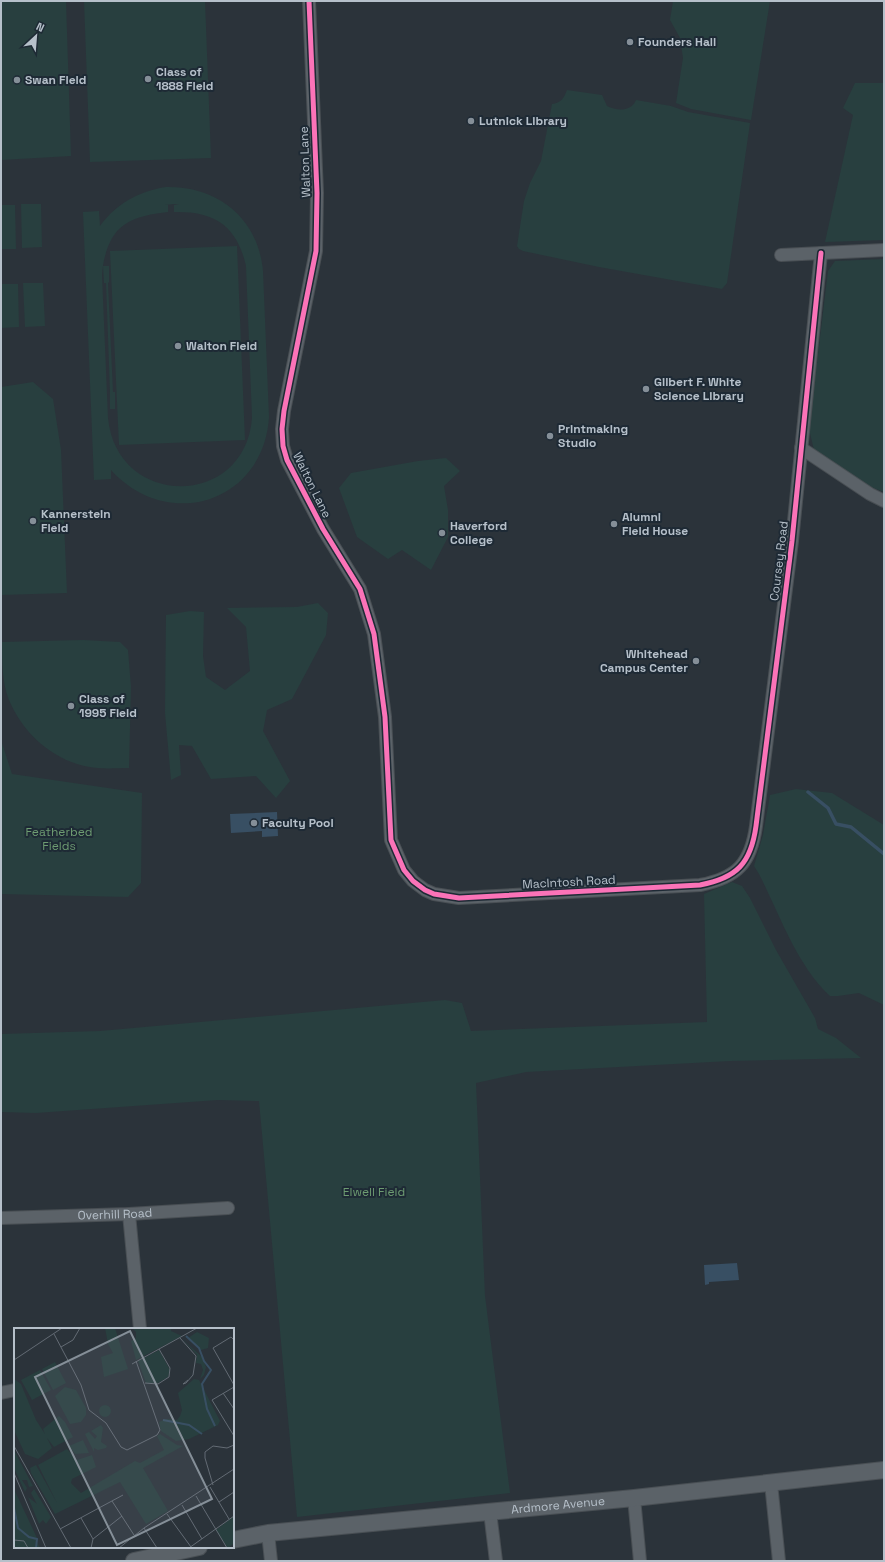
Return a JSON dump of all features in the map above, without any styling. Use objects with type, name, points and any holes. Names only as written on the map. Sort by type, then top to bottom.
[{"type":"street","name":"Walton Lane","points":[[309,1],[317,193],[316,251],[284,411],[282,429],[283,446],[287,460],[296,480],[308,498],[323,529],[360,589],[374,634],[385,718],[391,840],[404,870]]},
{"type":"street","points":[[781,256],[821,252],[884,250]]},
{"type":"street","name":"Coursey Road","points":[[739,868],[748,856],[755,837],[791,549],[821,252]]},
{"type":"street","points":[[801,448],[870,494],[884,501]]},
{"type":"street","name":"MacIntosh Road","points":[[404,870],[413,881],[424,890],[440,896],[459,898],[690,886],[712,883],[724,879],[739,868]]},
{"type":"street","name":"Overhill Road","points":[[1,1218],[129,1214],[228,1208]]},
{"type":"street","points":[[129,1214],[140,1328]]},
{"type":"street","points":[[1,1393],[14,1390]]},
{"type":"street","name":"Ardmore Avenue","points":[[234,1540],[268,1533],[634,1498],[884,1470]]},
{"type":"street","points":[[772,1483],[779,1561]]},
{"type":"street","points":[[634,1498],[640,1561]]},
{"type":"street","points":[[490,1512],[496,1561]]},
{"type":"street","points":[[268,1533],[271,1561]]},
{"type":"street","points":[[134,1561],[165,1550],[188,1548]]},
{"type":"green space","points":[[1,1],[66,1],[71,156],[1,160]]},
{"type":"green space","name":"Class of 1888 Field","points":[[84,1],[205,1],[211,158],[90,162]]},
{"type":"green space","points":[[673,1],[770,1],[751,120],[691,109],[676,103],[683,58],[680,38],[670,20]]},
{"type":"green space","points":[[855,83],[884,83],[884,240],[825,242],[853,115],[843,108]]},
{"type":"green space","points":[[567,90],[602,95],[607,106],[615,109],[631,107],[636,100],[671,106],[688,112],[750,123],[727,283],[722,289],[599,267],[519,249],[517,246],[524,201],[530,183],[541,161],[552,104],[558,103],[562,100]]},
{"type":"green space","points":[[166,187],[185,188],[202,192],[218,199],[232,209],[244,221],[253,235],[260,252],[263,271],[269,417],[263,446],[250,470],[232,488],[210,499],[185,503],[159,500],[134,489],[111,470],[111,479],[94,480],[83,212],[99,211],[100,226],[113,211],[121,205],[137,195]],"holes":[[[179,204],[174,205],[174,212],[201,214],[222,224],[230,231],[242,252],[246,266],[252,418],[244,448],[228,469],[206,482],[181,486],[156,482],[133,469],[116,448],[108,418],[102,275],[105,254],[114,235],[119,229],[139,217],[168,212],[168,205],[165,205]]]},
{"type":"green space","points":[[21,204],[41,204],[42,247],[22,248]]},
{"type":"green space","points":[[1,205],[15,205],[16,249],[1,249]]},
{"type":"green space","name":"Walton Field","points":[[237,246],[245,440],[119,445],[110,251]]},
{"type":"green space","points":[[884,259],[884,492],[875,489],[857,479],[814,450],[809,429],[828,271],[835,261]]},
{"type":"green space","points":[[103,266],[109,266],[108,283],[115,409],[110,409],[106,283],[104,283]]},
{"type":"green space","points":[[23,283],[43,283],[45,326],[25,327]]},
{"type":"green space","points":[[1,284],[18,284],[19,327],[1,328]]},
{"type":"green space","name":"Kannerstein Field","points":[[33,382],[53,399],[61,450],[67,593],[1,595],[1,387]]},
{"type":"green space","points":[[446,458],[460,471],[444,486],[448,510],[448,537],[431,570],[402,550],[388,559],[357,537],[339,488],[351,473],[418,461]]},
{"type":"green space","points":[[318,603],[328,613],[326,635],[292,699],[267,710],[263,731],[290,781],[276,798],[256,776],[211,779],[192,746],[179,745],[181,775],[171,780],[165,713],[166,615],[190,611],[204,612],[203,656],[206,677],[225,690],[250,671],[246,627],[227,608],[297,607]]},
{"type":"green space","name":"Class of 1995 Field","points":[[83,640],[120,642],[128,650],[131,687],[129,768],[83,766],[56,755],[33,737],[15,713],[9,700],[2,664],[2,642]]},
{"type":"green space","name":"Featherbed Fields","points":[[1,740],[12,774],[142,793],[141,883],[128,897],[1,894]]},
{"type":"green space","points":[[796,789],[832,793],[884,825],[884,1005],[859,993],[830,996],[818,983],[798,954],[754,866],[763,835],[770,795]]},
{"type":"green space","name":"Elwell Field","points":[[732,882],[742,886],[750,898],[776,950],[815,1018],[818,1029],[836,1038],[861,1058],[730,1061],[526,1072],[476,1083],[485,1296],[510,1493],[297,1517],[259,1101],[218,1100],[36,1113],[1,1112],[1,1034],[100,1031],[445,1000],[462,1003],[471,1031],[707,1022],[704,894]]},
{"type":"water","name":"Faculty Pool","points":[[277,812],[278,836],[262,837],[262,831],[231,833],[230,814]]},
{"type":"water","points":[[737,1263],[739,1280],[709,1282],[709,1284],[705,1285],[704,1265]]},
{"type":"waterway","points":[[808,792],[828,808],[836,824],[851,827],[884,854]]},
{"type":"cycle path","points":[[309,1],[317,193],[316,251],[284,411],[282,429],[283,446],[287,460],[323,529],[360,589],[374,634],[385,717],[391,840],[404,870],[413,881],[425,890],[434,894],[459,898],[700,885],[713,882],[733,873],[746,859],[754,839],[756,826],[792,541],[821,253]]},
{"type":"place","name":"Founders Hall","points":[[630,42]]},
{"type":"place","name":"Class of 1888 Field","points":[[148,79]]},
{"type":"place","name":"Swan Field","points":[[17,80]]},
{"type":"place","name":"Lutnick Library","points":[[471,121]]},
{"type":"place","name":"Walton Field","points":[[178,346]]},
{"type":"place","name":"Gilbert F. White Science Library","points":[[646,389]]},
{"type":"place","name":"Printmaking Studio","points":[[550,436]]},
{"type":"place","name":"Kannerstein Field","points":[[33,521]]},
{"type":"place","name":"Alumni Field House","points":[[614,524]]},
{"type":"place","name":"Haverford College","points":[[442,533]]},
{"type":"place","name":"Whitehead Campus Center","points":[[696,661]]},
{"type":"place","name":"Class of 1995 Field","points":[[71,706]]},
{"type":"place","name":"Faculty Pool","points":[[254,823]]}]
